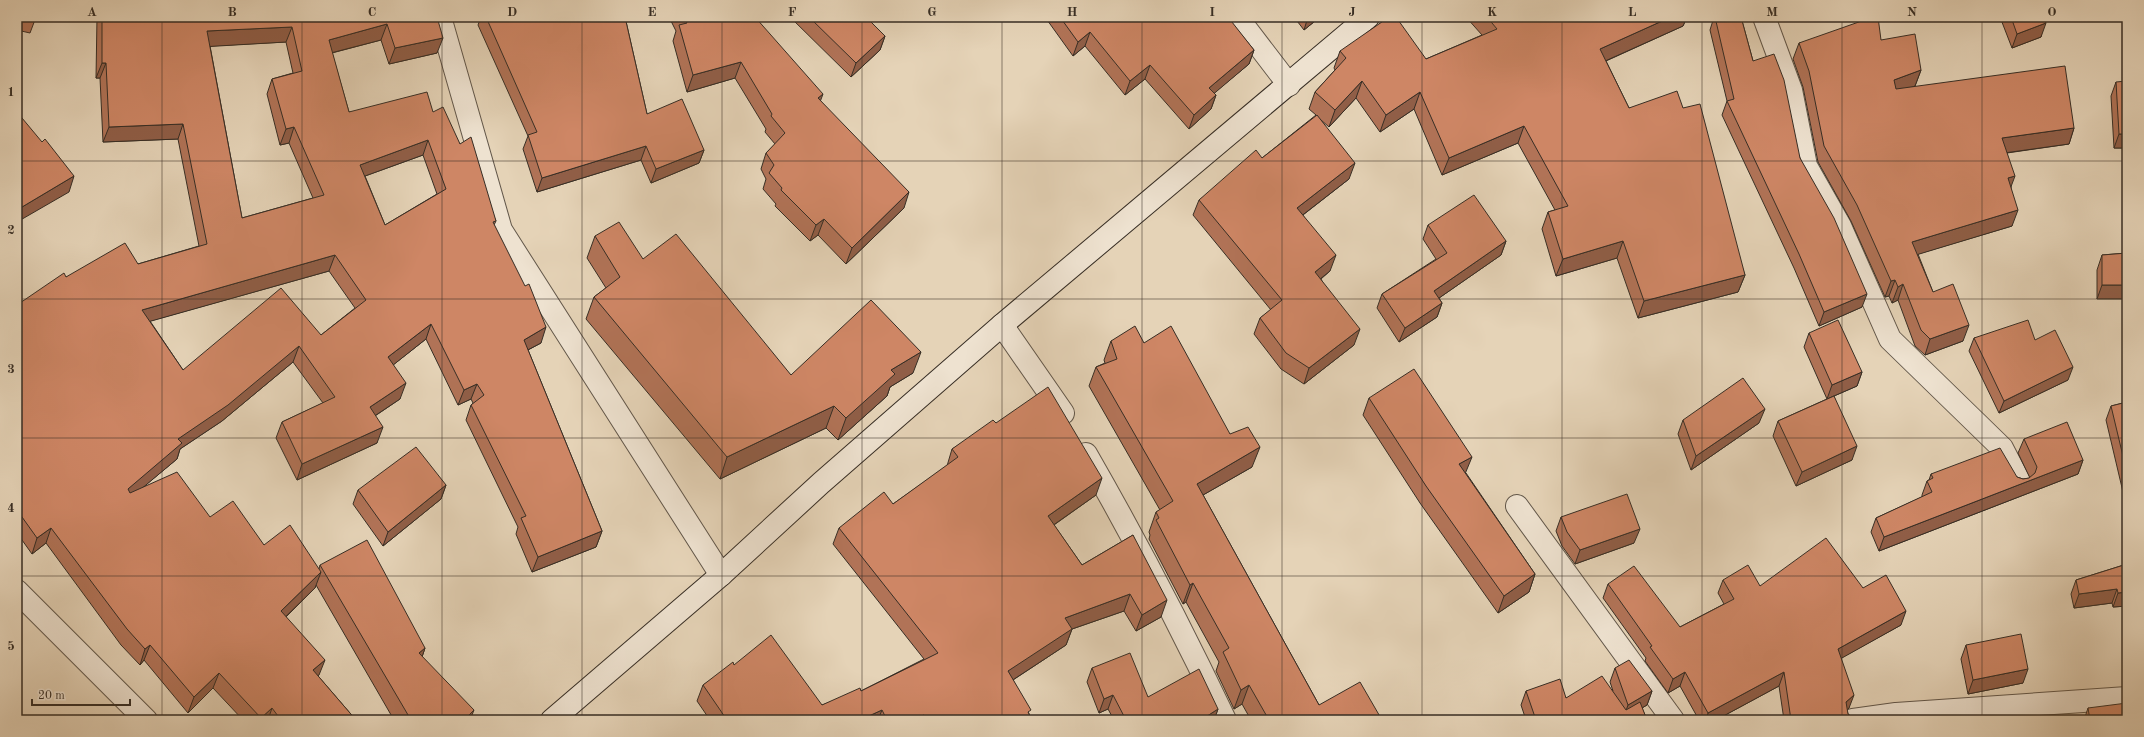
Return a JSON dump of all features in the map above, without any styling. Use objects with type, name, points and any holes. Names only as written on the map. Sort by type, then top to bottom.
[{"type":"street","points":[[440,17],[500,230],[721,575]]},
{"type":"street","points":[[1237,17],[1289,85]]},
{"type":"street","points":[[552,720],[721,575],[821,483],[1002,325],[1368,17]]},
{"type":"street","points":[[1764,17],[1791,90],[1806,166],[1840,226],[1890,339],[2002,448],[2019,481]]},
{"type":"street","points":[[1002,325],[1059,406],[1130,531],[1185,636],[1225,720]]},
{"type":"street","points":[[1517,506],[1673,720]]},
{"type":"street","points":[[17,591],[146,720]]},
{"type":"street","points":[[1853,720],[2127,698]]},
{"type":"building","points":[[102,17],[437,17],[443,38],[395,48],[387,24],[329,40],[349,112],[427,92],[433,112],[443,107],[460,144],[471,137],[496,221],[493,222],[525,286],[529,284],[546,327],[524,340],[602,531],[538,557],[521,518],[526,516],[471,405],[484,395],[477,384],[464,390],[431,324],[388,357],[406,383],[370,407],[383,427],[302,464],[282,422],[335,397],[299,346],[228,405],[178,439],[182,443],[128,489],[130,493],[177,472],[210,517],[233,501],[264,545],[290,525],[321,572],[281,611],[325,660],[313,670],[356,720],[281,720],[272,708],[261,718],[219,673],[194,697],[150,645],[145,649],[127,629],[51,528],[37,538],[17,510],[17,305],[64,273],[66,277],[125,243],[138,264],[207,244],[183,124],[109,127],[106,63],[102,63]],"holes":[[[292,27],[302,71],[272,79],[286,129],[294,127],[324,195],[242,218],[207,31]],[[428,140],[446,189],[385,225],[360,165]],[[335,255],[366,300],[321,335],[281,288],[183,370],[142,310]]]},
{"type":"building","points":[[486,17],[625,17],[647,114],[682,99],[704,150],[656,169],[646,146],[542,178],[528,135],[537,132]]},
{"type":"building","points":[[684,17],[755,17],[823,94],[818,98],[909,192],[852,248],[824,219],[816,225],[781,190],[782,188],[769,173],[774,165],[766,153],[785,133],[771,116],[772,114],[741,62],[693,75],[679,25],[687,23]]},
{"type":"building","points":[[809,17],[866,17],[885,36],[856,63]]},
{"type":"building","points":[[1060,17],[1228,17],[1254,50],[1209,88],[1216,95],[1194,115],[1150,65],[1130,81],[1090,32],[1078,42]]},
{"type":"building","points":[[1389,17],[1396,17],[1426,59],[1497,29],[1487,17],[1671,17],[1600,49],[1629,108],[1677,91],[1683,108],[1700,104],[1745,275],[1644,301],[1623,241],[1563,259],[1548,212],[1568,206],[1524,126],[1449,158],[1420,92],[1386,115],[1362,81],[1335,110],[1315,92],[1346,58],[1340,51]]},
{"type":"building","points":[[1715,17],[1741,17],[1753,61],[1774,54],[1784,80],[1800,158],[1834,218],[1867,294],[1824,312],[1799,254],[1727,101],[1734,99]]},
{"type":"building","points":[[1873,17],[1878,17],[1881,40],[1915,34],[1921,70],[1894,80],[1896,89],[2065,66],[2074,128],[2002,138],[2015,176],[2008,178],[2018,210],[1912,242],[1933,292],[1953,284],[1969,325],[1930,339],[1921,330],[1903,284],[1898,287],[1895,280],[1891,281],[1857,205],[1824,146],[1809,71],[1799,43]]},
{"type":"building","points":[[2011,17],[2044,17],[2046,23],[2017,34]]},
{"type":"building","points":[[2127,81],[2127,134],[2119,134],[2116,82]]},
{"type":"building","points":[[17,112],[42,142],[45,139],[74,176],[17,210]]},
{"type":"building","points":[[1317,115],[1355,163],[1297,208],[1336,255],[1315,272],[1360,329],[1309,368],[1286,353],[1260,318],[1282,300],[1199,200],[1256,150],[1262,158]]},
{"type":"building","points":[[1474,195],[1506,241],[1434,291],[1442,303],[1405,328],[1382,294],[1447,253],[1428,225]]},
{"type":"building","points":[[619,222],[643,259],[676,234],[791,375],[871,300],[921,352],[891,370],[895,374],[846,418],[834,406],[727,457],[594,297],[620,277],[595,236]]},
{"type":"building","points":[[2127,253],[2127,285],[2102,285],[2102,255]]},
{"type":"building","points":[[1838,320],[1862,372],[1832,385],[1809,333]]},
{"type":"building","points":[[2028,320],[2035,340],[2055,330],[2073,367],[2004,401],[1974,338]]},
{"type":"building","points":[[1135,326],[1144,343],[1171,326],[1230,434],[1248,427],[1260,447],[1197,484],[1319,705],[1360,682],[1382,720],[1269,720],[1249,685],[1241,690],[1223,652],[1229,648],[1193,583],[1190,585],[1156,520],[1159,518],[1156,512],[1173,501],[1096,367],[1117,359],[1111,341]]},
{"type":"building","points":[[1414,369],[1472,457],[1459,464],[1535,574],[1504,596],[1426,486],[1369,398]]},
{"type":"building","points":[[1743,378],[1765,409],[1696,456],[1683,420]]},
{"type":"building","points":[[1048,387],[1102,478],[1048,516],[1082,565],[1133,535],[1167,600],[1142,615],[1130,594],[1065,618],[1072,629],[1008,671],[1031,710],[1028,712],[1032,720],[925,720],[924,715],[913,720],[887,720],[882,710],[860,720],[727,720],[703,685],[733,662],[734,665],[771,635],[822,705],[860,688],[861,691],[938,653],[839,528],[884,492],[893,504],[958,457],[952,449],[993,420],[996,423]]},
{"type":"building","points":[[1834,396],[1857,446],[1802,472],[1778,421]]},
{"type":"building","points":[[2127,402],[2127,473],[2111,406]]},
{"type":"building","points":[[2067,422],[2083,460],[1884,537],[1876,518],[1932,492],[1927,481],[1933,478],[1931,474],[2000,448],[2017,477],[2023,479],[2029,478],[2035,473],[2037,467],[2024,439]]},
{"type":"building","points":[[416,447],[446,485],[388,532],[358,490]]},
{"type":"building","points":[[1627,494],[1640,529],[1580,550],[1567,532],[1561,517]]},
{"type":"building","points":[[1826,538],[1863,588],[1886,575],[1906,611],[1838,649],[1854,695],[1846,702],[1848,714],[1853,718],[1859,719],[1879,716],[1880,720],[1791,720],[1784,672],[1708,713],[1685,672],[1673,679],[1650,647],[1652,646],[1608,584],[1634,566],[1680,627],[1734,599],[1723,580],[1748,565],[1760,586]]},
{"type":"building","points":[[367,540],[425,648],[419,653],[474,710],[464,720],[411,720],[320,565]]},
{"type":"building","points":[[2127,564],[2127,592],[2118,593],[2117,589],[2079,594],[2076,580]]},
{"type":"building","points":[[2021,634],[2028,669],[1973,680],[1966,645]]},
{"type":"building","points":[[1130,653],[1148,697],[1199,669],[1218,709],[1201,720],[1126,720],[1113,695],[1104,699],[1092,668]]},
{"type":"building","points":[[1629,660],[1652,691],[1628,705],[1615,668]]},
{"type":"building","points":[[1602,676],[1626,710],[1640,702],[1647,720],[1536,720],[1526,691],[1560,679],[1566,698]]},
{"type":"building","points":[[2127,703],[2127,720],[2090,720],[2088,708]]},
{"type":"building","points":[[1998,718],[1999,720],[1987,720]]}]
